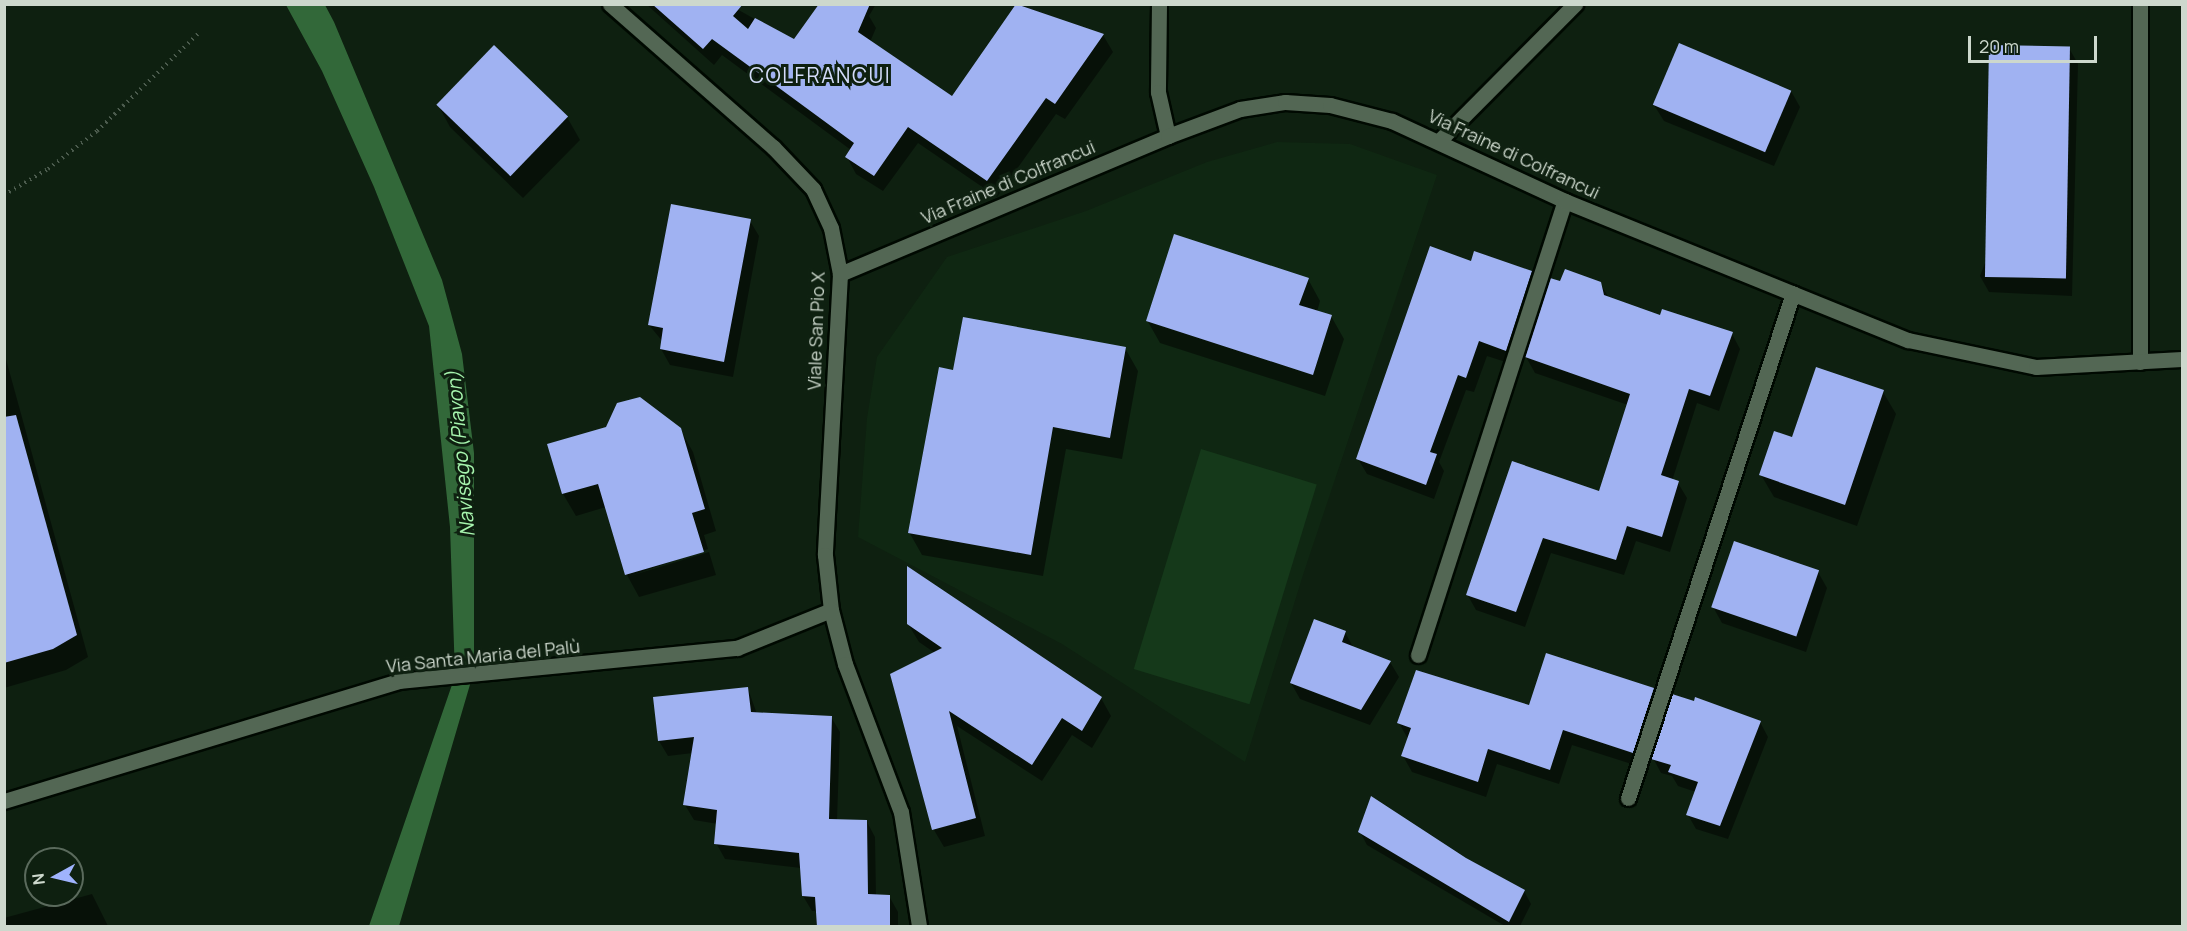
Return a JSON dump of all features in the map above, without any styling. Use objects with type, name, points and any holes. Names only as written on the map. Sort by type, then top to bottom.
[{"type":"street","name":"Viale San Pio X","points":[[610,4],[774,147],[813,189],[831,228],[840,274],[825,555],[831,610],[845,664],[901,812],[919,927]]},
{"type":"street","points":[[1159,4],[1158,92],[1168,136]]},
{"type":"street","points":[[1440,140],[1575,4]]},
{"type":"street","points":[[2140,4],[2140,362]]},
{"type":"street","name":"Via Fraine di Colfrancui","points":[[840,274],[1168,136],[1240,109],[1285,102],[1330,105],[1392,121],[1440,140],[1565,201],[1908,340],[2036,367],[2182,359]]},
{"type":"street","points":[[1418,655],[1565,201]]},
{"type":"street","points":[[1628,798],[1793,293]]},
{"type":"street","name":"Via Santa Maria del Palù","points":[[4,801],[398,681],[737,648],[831,610]]},
{"type":"path","points":[[4,195],[48,169],[97,131],[200,32]]},
{"type":"shaded area","points":[[1277,142],[1350,144],[1437,175],[1303,575],[1245,762],[1062,644],[858,537],[867,418],[877,357],[947,257],[1086,211],[1207,162]]},
{"type":"shaded area","points":[[1201,449],[1317,484],[1249,704],[1134,669]]},
{"type":"water","name":"Navisego (Piavon)","points":[[286,5],[325,5],[334,22],[442,280],[462,354],[474,453],[474,671],[399,926],[369,926],[455,676],[450,527],[429,326],[374,187],[322,71]]},
{"type":"building","points":[[652,4],[743,4],[733,16],[748,29],[755,18],[794,39],[819,4],[870,4],[858,32],[952,96],[1016,4],[1104,34],[1055,104],[1046,98],[987,181],[908,127],[874,176],[845,157],[854,143],[712,39],[703,49]]},
{"type":"building","points":[[1679,43],[1791,91],[1765,152],[1653,105]]},
{"type":"building","points":[[494,45],[568,117],[510,176],[436,105]]},
{"type":"building","points":[[1989,45],[2070,46],[2066,278],[1985,277]]},
{"type":"building","points":[[671,204],[751,219],[724,362],[660,349],[663,328],[648,325]]},
{"type":"building","points":[[1174,234],[1309,278],[1299,305],[1332,315],[1313,375],[1146,321]]},
{"type":"building","points":[[1430,246],[1471,261],[1474,251],[1532,271],[1506,351],[1479,341],[1466,378],[1458,375],[1430,452],[1437,454],[1426,485],[1356,459]]},
{"type":"building","points":[[1565,269],[1601,282],[1604,295],[1660,315],[1662,309],[1733,332],[1710,396],[1689,389],[1661,475],[1679,481],[1662,537],[1627,526],[1616,560],[1543,538],[1516,612],[1466,595],[1512,461],[1599,491],[1630,394],[1525,357],[1550,278],[1560,281]]},
{"type":"building","points":[[963,317],[1126,347],[1110,438],[1053,427],[1031,555],[908,533],[939,367],[953,370]]},
{"type":"building","points":[[1816,367],[1884,390],[1845,505],[1759,475],[1774,431],[1792,437]]},
{"type":"building","points":[[640,397],[681,428],[705,509],[692,513],[704,552],[625,575],[598,484],[562,494],[547,444],[606,427],[617,403]]},
{"type":"building","points":[[16,415],[77,635],[53,649],[4,663],[4,417]]},
{"type":"building","points":[[1734,541],[1819,570],[1796,636],[1711,607]]},
{"type":"building","points":[[907,566],[1102,697],[1082,731],[1062,718],[1032,765],[949,711],[976,818],[932,830],[890,674],[942,648],[907,624]]},
{"type":"building","points":[[1314,619],[1346,631],[1342,642],[1391,661],[1361,710],[1290,683]]},
{"type":"building","points":[[1546,653],[1654,688],[1633,753],[1563,730],[1550,770],[1488,749],[1478,782],[1401,756],[1411,728],[1397,723],[1416,670],[1529,705]]},
{"type":"building","points":[[748,687],[751,712],[832,716],[829,819],[867,820],[868,894],[890,895],[890,927],[817,927],[815,897],[802,896],[799,853],[714,844],[717,810],[683,805],[694,737],[658,741],[653,697]]},
{"type":"building","points":[[1672,694],[1694,701],[1695,697],[1761,721],[1720,826],[1686,815],[1698,782],[1668,772],[1671,765],[1651,759]]},
{"type":"building","points":[[1371,796],[1466,858],[1525,890],[1509,922],[1358,832]]},
{"type":"district","name":"COLFRANCUI","points":[[820,75]]}]
